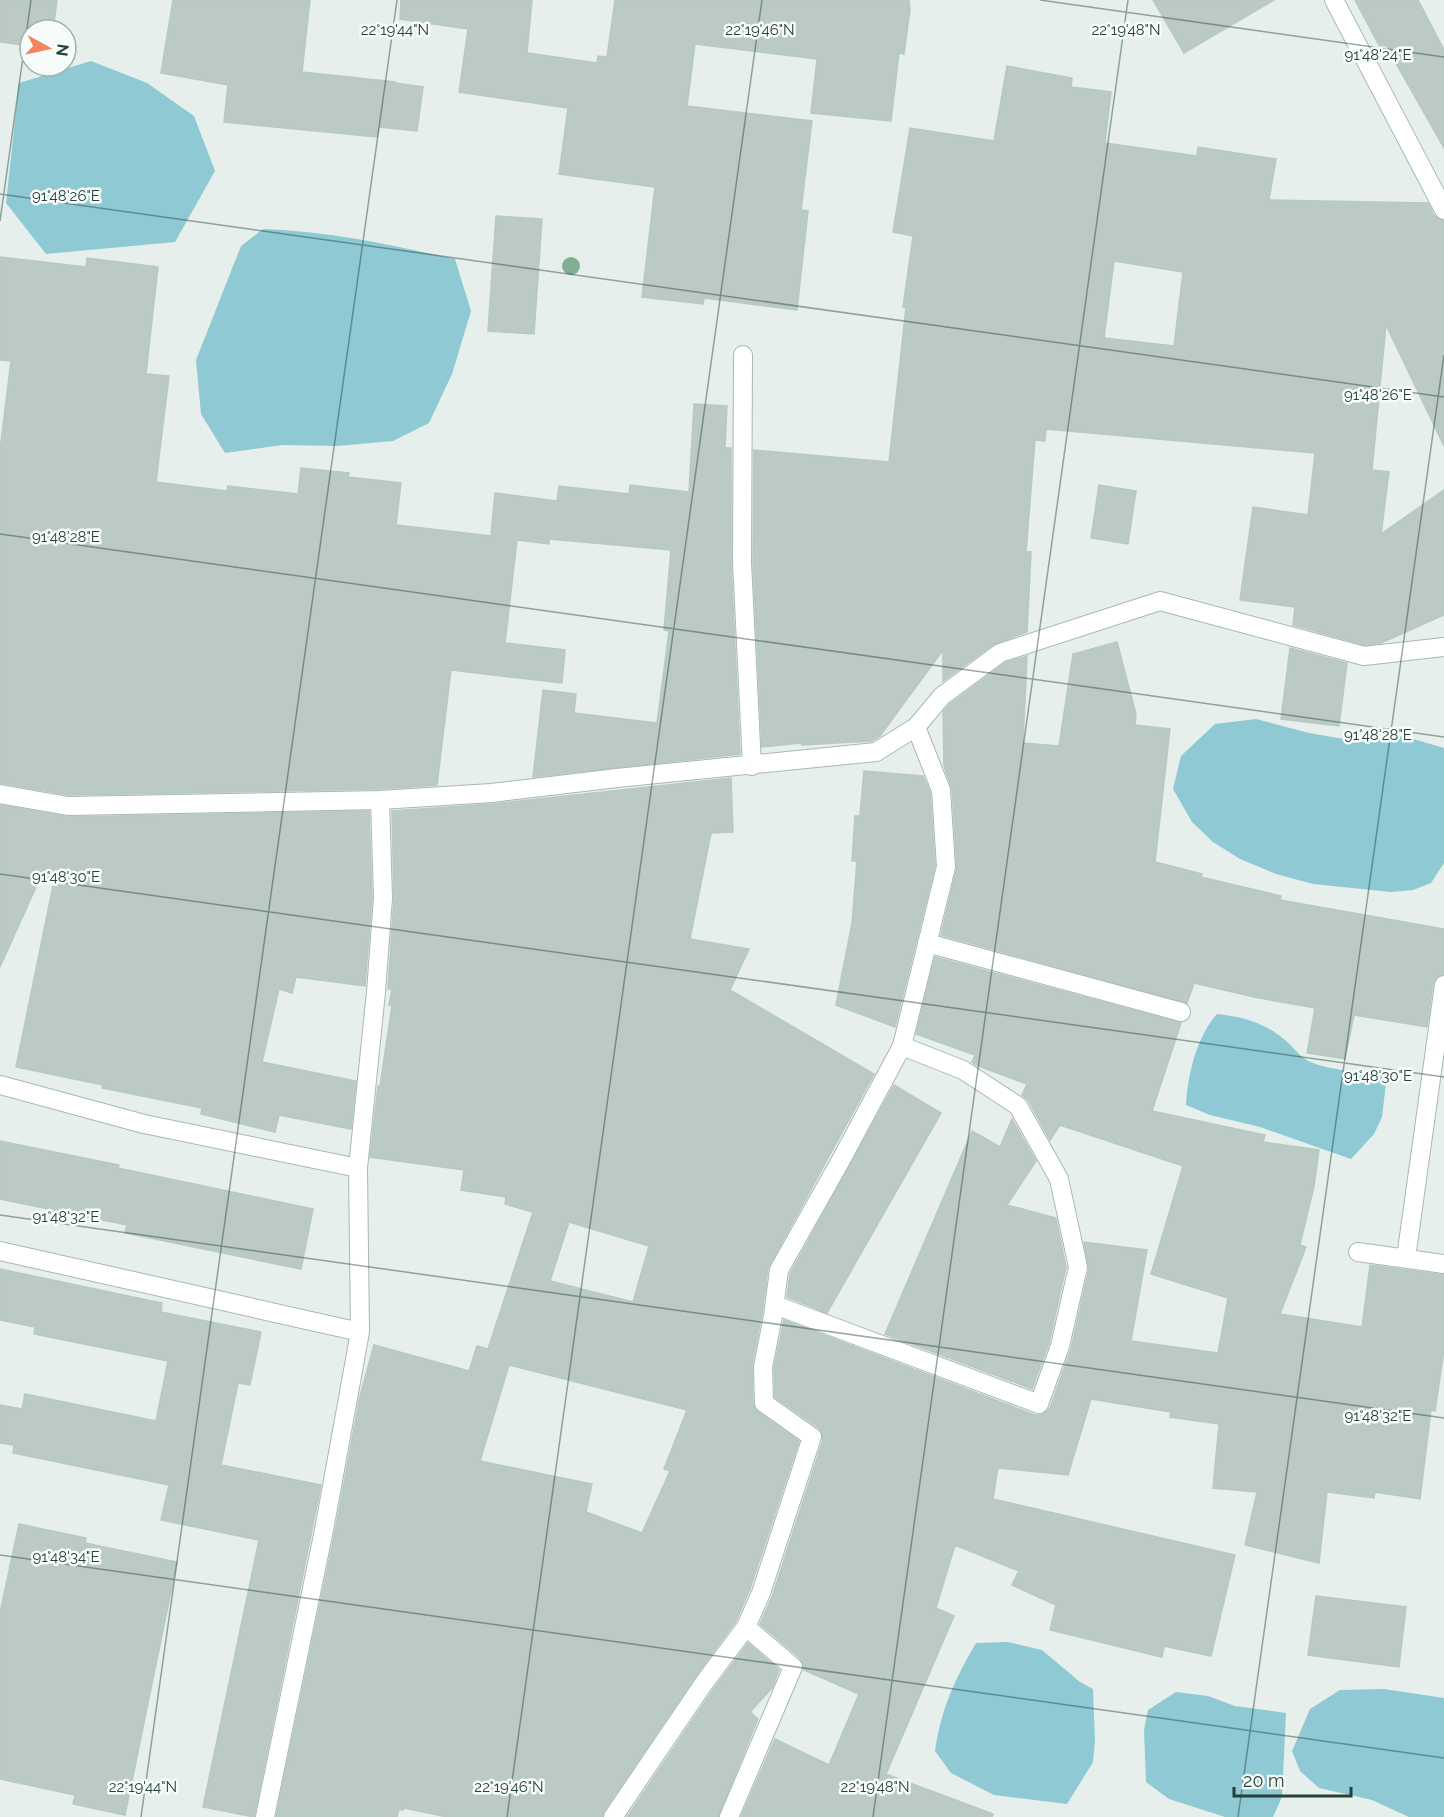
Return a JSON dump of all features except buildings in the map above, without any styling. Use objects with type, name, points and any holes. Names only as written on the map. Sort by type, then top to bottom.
[{"type":"street","points":[[1334,0],[1444,210]]},
{"type":"street","points":[[742,355],[742,562],[752,766]]},
{"type":"street","points":[[0,794],[68,806],[380,800],[491,793],[876,752],[916,728],[942,696],[1000,653],[1160,601],[1364,656],[1444,647]]},
{"type":"street","points":[[613,1817],[704,1683],[746,1627],[761,1593],[812,1437],[764,1403],[763,1367],[779,1270],[902,1046],[946,867],[941,790],[916,728]]},
{"type":"street","points":[[265,1817],[324,1530],[360,1332],[358,1168],[383,898],[380,800]]},
{"type":"street","points":[[927,943],[1181,1012]]},
{"type":"street","points":[[1406,1258],[1444,985]]},
{"type":"street","points":[[775,1305],[1039,1404],[1060,1346],[1078,1267],[1059,1179],[1018,1106],[963,1070],[902,1046]]},
{"type":"street","points":[[0,1085],[144,1124],[358,1168]]},
{"type":"street","points":[[0,1251],[360,1332]]},
{"type":"street","points":[[1358,1252],[1444,1264]]},
{"type":"street","points":[[729,1817],[793,1667],[746,1627]]},
{"type":"water","points":[[91,61],[147,83],[194,116],[215,171],[175,242],[46,254],[6,203],[19,83],[35,78],[78,78],[78,65]]},
{"type":"water","points":[[263,229],[336,236],[455,259],[471,311],[452,374],[429,423],[393,441],[337,446],[282,445],[225,453],[201,414],[196,360],[241,246]]},
{"type":"water","points":[[1256,719],[1309,733],[1361,742],[1403,736],[1444,748],[1444,863],[1431,883],[1413,890],[1391,892],[1313,884],[1276,874],[1240,859],[1213,842],[1192,822],[1173,789],[1181,756],[1215,724]]},
{"type":"water","points":[[1217,1014],[1262,1025],[1288,1042],[1302,1057],[1312,1063],[1344,1070],[1387,1075],[1382,1117],[1374,1134],[1351,1159],[1260,1127],[1210,1115],[1186,1105],[1198,1045]]},
{"type":"water","points":[[1008,1642],[1042,1650],[1080,1682],[1093,1689],[1095,1740],[1093,1762],[1067,1804],[994,1795],[951,1773],[935,1751],[941,1721],[950,1695],[976,1643]]},
{"type":"water","points":[[1384,1689],[1444,1698],[1444,1817],[1409,1817],[1372,1800],[1319,1788],[1300,1771],[1292,1751],[1310,1709],[1340,1690]]},
{"type":"water","points":[[1176,1692],[1208,1696],[1235,1706],[1286,1713],[1282,1797],[1273,1817],[1225,1817],[1169,1799],[1146,1782],[1144,1730],[1148,1710]]}]
